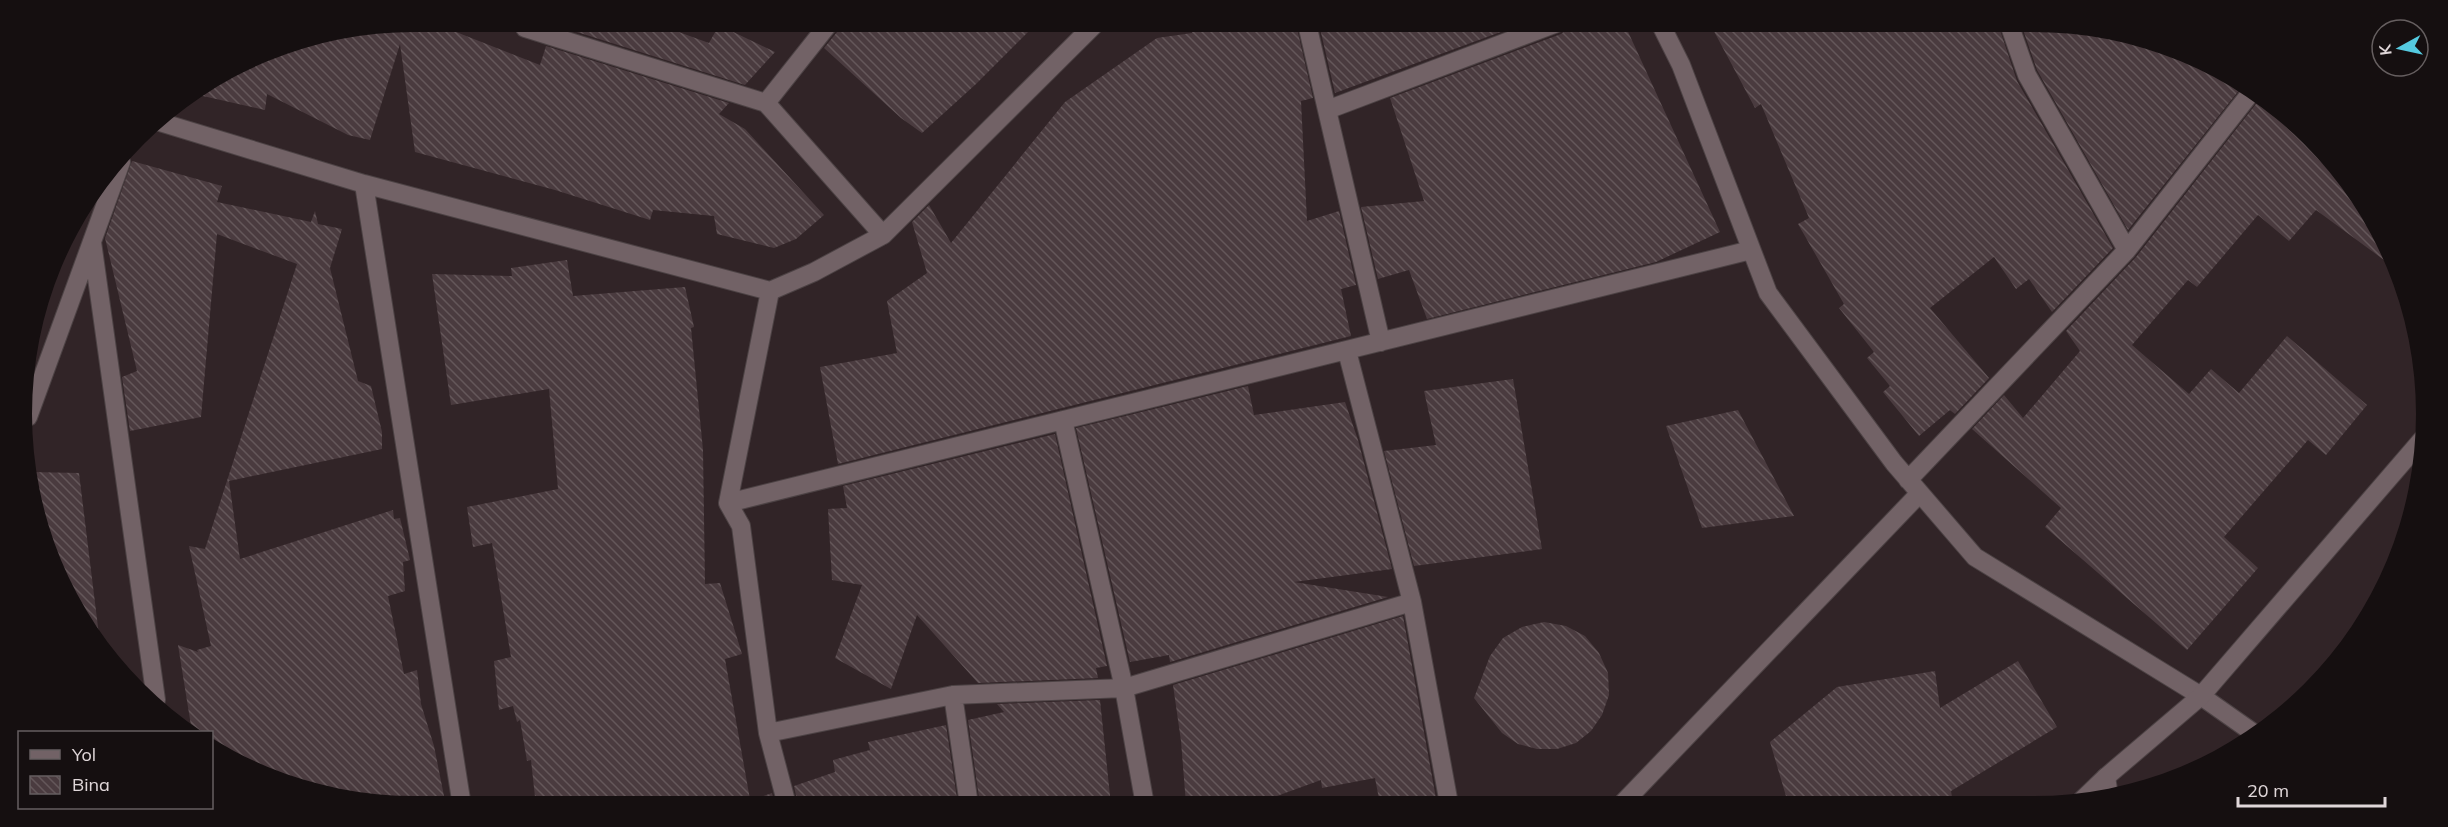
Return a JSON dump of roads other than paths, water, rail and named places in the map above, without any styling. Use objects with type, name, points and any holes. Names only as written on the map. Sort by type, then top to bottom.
[{"type":"street","points":[[538,32],[766,103],[883,236]]},
{"type":"street","points":[[766,103],[822,32]]},
{"type":"street","points":[[165,124],[364,184],[770,291],[814,272],[883,236],[1087,32]]},
{"type":"street","points":[[1309,32],[1381,342]]},
{"type":"street","points":[[1327,110],[1533,32]]},
{"type":"street","points":[[1665,32],[1681,64],[1768,293],[1914,487],[1975,557],[2201,696],[2249,730]]},
{"type":"street","points":[[2012,32],[2027,75],[2127,250]]},
{"type":"street","points":[[1629,796],[1914,487],[2127,250],[2248,97]]},
{"type":"street","points":[[32,406],[117,172]]},
{"type":"street","points":[[364,184],[460,796]]},
{"type":"street","points":[[92,242],[155,695]]},
{"type":"street","points":[[728,503],[1751,250]]},
{"type":"street","points":[[770,291],[728,503],[741,526],[768,733],[785,796]]},
{"type":"street","points":[[1347,351],[1413,602],[1448,796]]},
{"type":"street","points":[[1063,420],[1124,688],[1144,796]]},
{"type":"street","points":[[2092,791],[2201,696],[2415,448]]},
{"type":"street","points":[[768,733],[953,695],[1124,688],[1413,602]]},
{"type":"street","points":[[953,695],[968,796]]},
{"type":"street","points":[[2106,777],[2108,788]]}]
